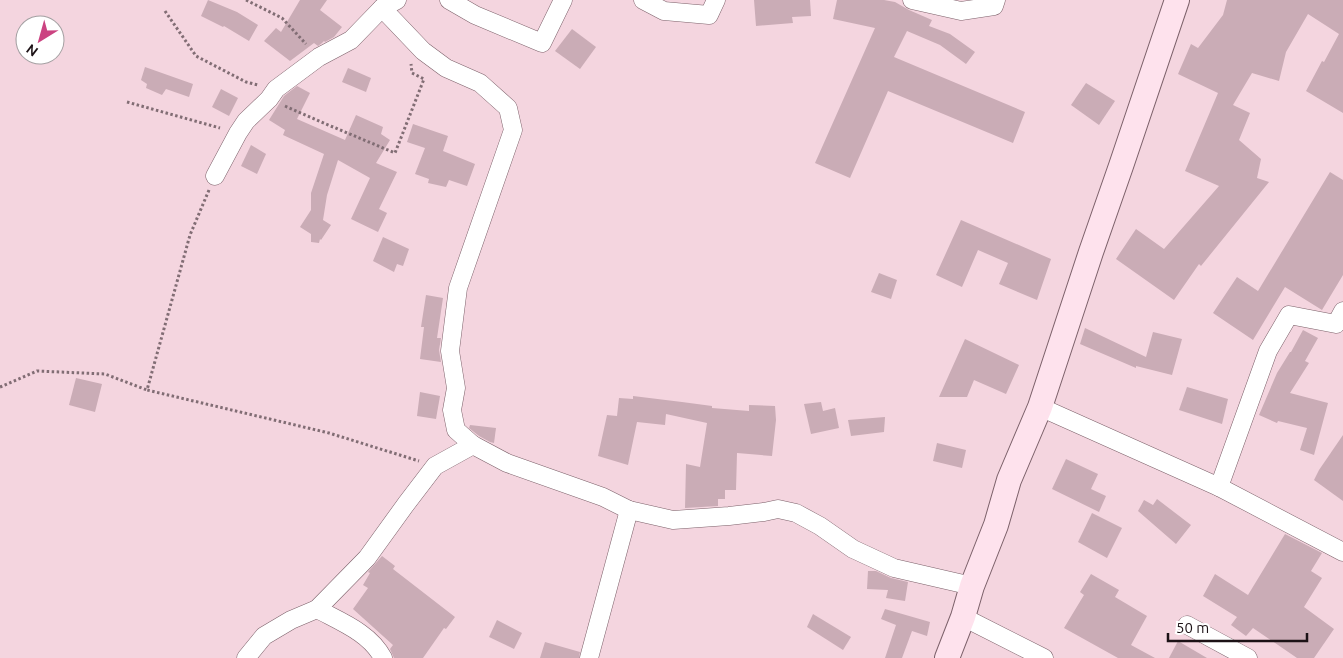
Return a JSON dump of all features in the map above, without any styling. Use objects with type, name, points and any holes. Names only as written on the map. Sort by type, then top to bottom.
[{"type":"main road","points":[[947,658],[996,525],[1008,480],[1040,407],[1176,0]]},
{"type":"street","points":[[215,176],[246,121],[272,94],[319,58],[351,40],[382,8],[397,0]]},
{"type":"street","points":[[449,0],[475,15],[542,43],[563,0]]},
{"type":"street","points":[[643,0],[664,10],[709,14],[716,0]]},
{"type":"street","points":[[912,0],[961,11],[994,6],[996,0]]},
{"type":"street","points":[[382,8],[423,51],[446,68],[480,83],[508,108],[513,130],[458,288],[450,351],[456,388],[452,410],[456,430],[473,446],[506,463],[603,497],[629,510],[673,520],[729,516],[778,509],[796,513],[820,526],[853,549],[894,568],[972,586]]},
{"type":"street","points":[[1218,487],[1268,350],[1289,315],[1336,324],[1343,311]]},
{"type":"street","points":[[1040,407],[1218,487],[1343,552]]},
{"type":"street","points":[[246,658],[264,636],[291,620],[317,609],[367,558],[435,466],[473,446]]},
{"type":"street","points":[[590,658],[629,510]]},
{"type":"street","points":[[317,609],[356,630],[378,648],[383,658]]},
{"type":"street","points":[[963,616],[1044,658]]},
{"type":"street","points":[[1187,625],[1248,658]]},
{"type":"path","points":[[246,0],[282,18],[319,58]]},
{"type":"path","points":[[165,11],[196,56],[272,94],[326,124],[395,153],[424,79],[412,73],[410,56]]},
{"type":"path","points":[[127,102],[238,133]]},
{"type":"path","points":[[146,390],[190,235],[215,176]]},
{"type":"path","points":[[0,387],[37,371],[105,374],[146,390],[329,433],[435,466]]},
{"type":"building","points":[[208,0],[237,12],[258,25],[249,41],[224,26],[201,16]]},
{"type":"building","points":[[300,0],[327,0],[320,10],[342,27],[334,37],[318,46],[314,43],[290,61],[264,41],[276,28],[281,32]]},
{"type":"building","points":[[754,0],[810,0],[811,16],[792,17],[793,23],[756,26]]},
{"type":"building","points":[[837,0],[884,0],[895,2],[932,20],[929,26],[950,34],[975,52],[966,64],[940,45],[907,31],[894,57],[1025,112],[1013,143],[888,91],[850,178],[815,163],[875,28],[833,19]]},
{"type":"building","points":[[1227,0],[1343,0],[1343,113],[1306,91],[1339,34],[1308,14],[1286,52],[1279,81],[1252,73],[1233,105],[1250,113],[1239,140],[1261,159],[1257,178],[1269,182],[1201,266],[1199,264],[1174,300],[1116,259],[1136,229],[1164,249],[1219,186],[1185,171],[1218,93],[1178,74],[1191,44],[1198,48],[1223,15]]},
{"type":"building","points":[[572,29],[596,47],[580,69],[555,51]]},
{"type":"building","points":[[145,67],[193,84],[189,97],[166,89],[162,95],[146,88],[147,84],[141,80]]},
{"type":"building","points":[[348,68],[371,78],[366,92],[342,82]]},
{"type":"building","points":[[1086,83],[1115,101],[1099,125],[1071,105]]},
{"type":"building","points":[[297,86],[310,93],[297,119],[345,140],[356,115],[383,127],[381,134],[390,140],[376,163],[397,172],[379,209],[387,213],[378,232],[351,219],[370,178],[338,160],[327,195],[323,220],[331,225],[319,243],[311,242],[311,234],[300,227],[311,210],[311,193],[324,154],[283,135],[285,130],[269,120],[284,96]]},
{"type":"building","points":[[221,89],[238,98],[229,116],[212,107]]},
{"type":"building","points":[[413,124],[448,136],[443,151],[475,164],[467,186],[449,180],[446,187],[428,183],[429,179],[415,174],[425,148],[407,142]]},
{"type":"building","points":[[251,145],[266,154],[257,174],[241,166]]},
{"type":"building","points":[[1330,172],[1343,180],[1343,275],[1322,310],[1285,287],[1253,340],[1213,313],[1237,277],[1258,291]]},
{"type":"building","points":[[961,220],[1051,259],[1037,300],[999,284],[1008,263],[978,250],[962,287],[936,275]]},
{"type":"building","points":[[383,237],[409,249],[403,266],[397,264],[394,272],[373,261]]},
{"type":"building","points":[[879,273],[897,280],[891,299],[871,292]]},
{"type":"building","points":[[426,295],[443,298],[437,338],[441,338],[439,350],[441,362],[420,359],[424,327],[421,327]]},
{"type":"building","points":[[1085,328],[1146,357],[1153,332],[1182,339],[1172,375],[1136,366],[1136,368],[1080,344]]},
{"type":"building","points":[[1303,330],[1318,338],[1305,361],[1309,363],[1290,393],[1328,403],[1314,455],[1300,450],[1307,428],[1278,421],[1277,423],[1259,415],[1277,373]]},
{"type":"building","points":[[965,339],[1019,365],[1006,394],[974,380],[967,397],[939,397]]},
{"type":"building","points":[[76,378],[102,384],[95,412],[69,405]]},
{"type":"building","points":[[1187,387],[1228,399],[1222,424],[1179,410]]},
{"type":"building","points":[[420,392],[440,396],[436,419],[417,416]]},
{"type":"building","points":[[633,396],[712,406],[712,408],[749,411],[749,405],[775,406],[776,420],[772,456],[737,453],[736,490],[725,490],[725,499],[718,499],[718,506],[685,508],[686,464],[700,467],[707,423],[666,414],[665,425],[637,422],[628,465],[598,456],[607,415],[617,416],[619,398],[633,399]]},
{"type":"building","points":[[821,402],[823,411],[835,408],[839,428],[811,434],[804,404]]},
{"type":"building","points":[[885,417],[884,432],[851,436],[848,420]]},
{"type":"building","points":[[470,425],[496,428],[494,443],[479,436],[469,428]]},
{"type":"building","points":[[1343,435],[1343,501],[1314,480]]},
{"type":"building","points":[[937,443],[966,450],[962,468],[933,461]]},
{"type":"building","points":[[1066,459],[1098,474],[1091,489],[1106,496],[1099,512],[1052,489]]},
{"type":"building","points":[[1157,499],[1191,525],[1176,544],[1138,511],[1144,500],[1153,505]]},
{"type":"building","points":[[1092,513],[1122,528],[1107,558],[1078,542]]},
{"type":"building","points":[[1285,534],[1322,553],[1311,571],[1322,578],[1304,607],[1334,629],[1314,658],[1297,658],[1253,628],[1246,636],[1231,625],[1237,617],[1203,596],[1215,574],[1248,595]]},
{"type":"building","points":[[382,556],[395,566],[393,569],[455,617],[446,629],[444,628],[423,658],[394,658],[390,649],[393,645],[353,609],[368,588],[363,585],[370,573],[368,572]]},
{"type":"building","points":[[868,571],[876,571],[891,578],[908,582],[905,601],[886,598],[888,590],[867,589]]},
{"type":"building","points":[[1091,574],[1119,590],[1115,597],[1147,616],[1131,645],[1155,658],[1118,658],[1064,628],[1084,595],[1080,592]]},
{"type":"building","points":[[885,609],[930,622],[927,636],[912,631],[902,658],[885,658],[896,625],[881,619]]},
{"type":"building","points":[[813,614],[851,637],[843,650],[807,627]]},
{"type":"building","points":[[497,620],[522,633],[514,649],[489,637]]},
{"type":"building","points":[[1178,641],[1207,658],[1169,658]]},
{"type":"building","points":[[545,642],[580,652],[579,658],[540,658]]}]
